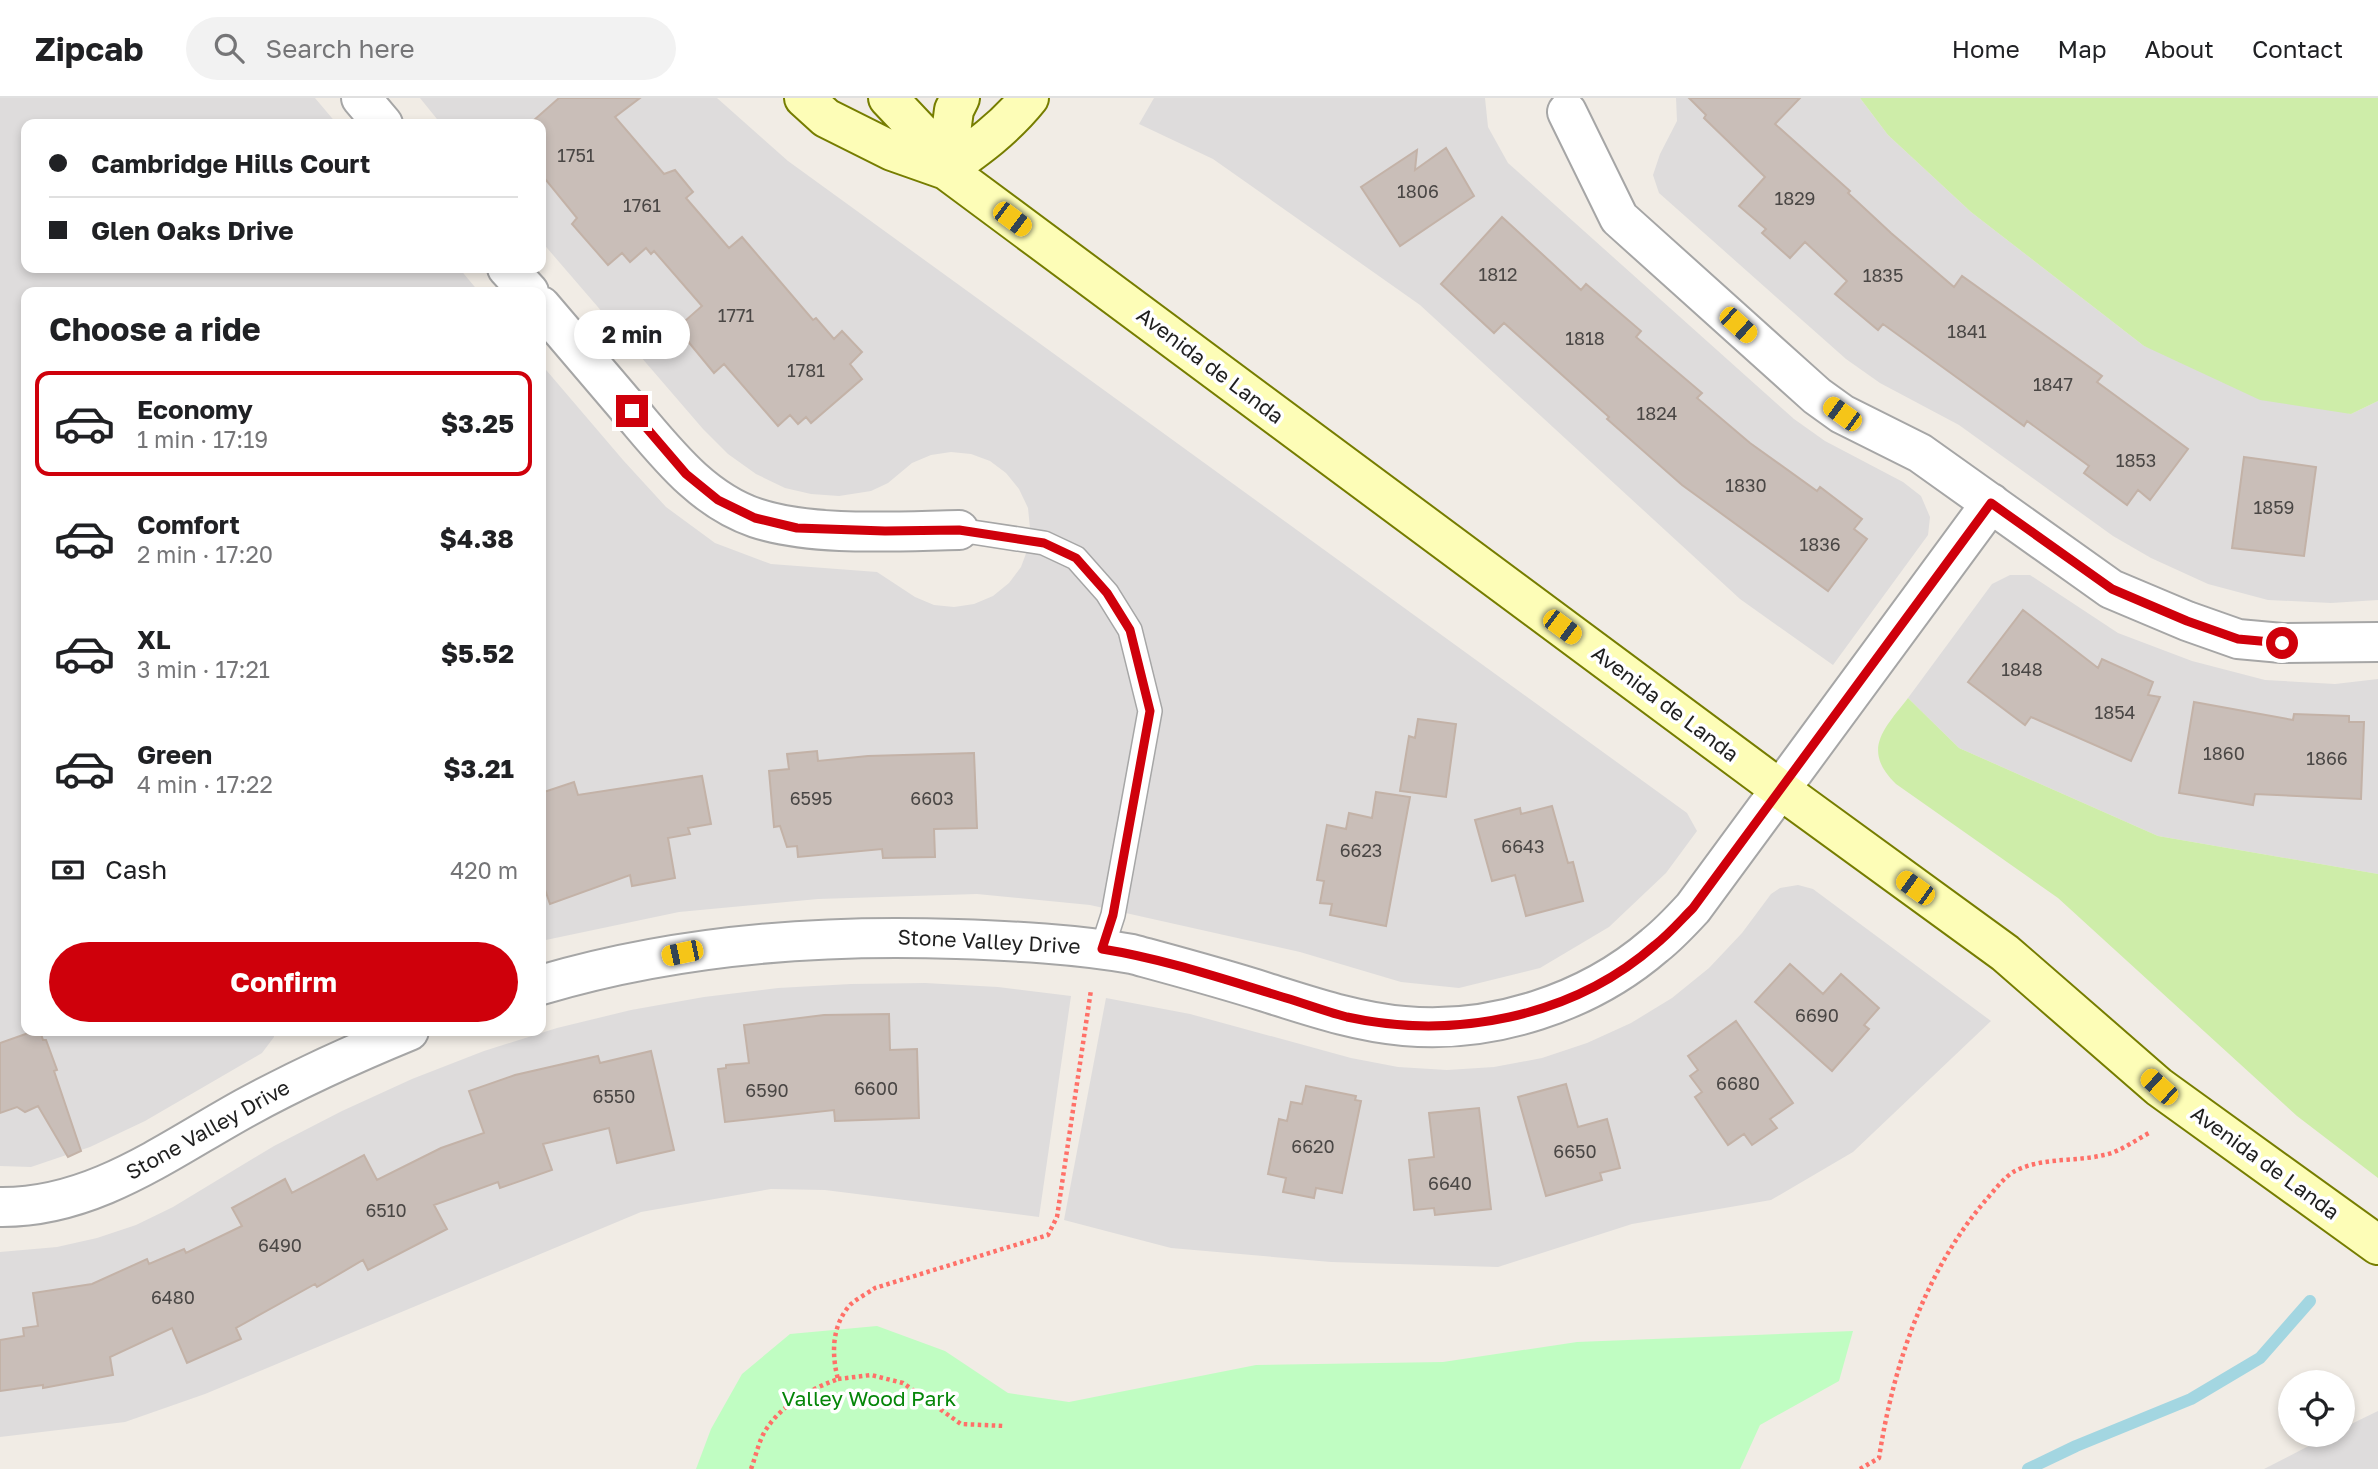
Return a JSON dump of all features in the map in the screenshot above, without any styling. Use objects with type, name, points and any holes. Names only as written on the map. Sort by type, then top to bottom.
[{"type":"street","points":[[361,98],[379,119]]},
{"type":"street","name":"Avenida de Landa","points":[[804,98],[837,124],[892,151],[946,170],[2005,953],[2159,1087],[2378,1245]]},
{"type":"street","name":"Avenida de Landa","points":[[888,98],[921,133],[946,170]]},
{"type":"street","points":[[946,170],[954,110],[960,98]]},
{"type":"street","points":[[946,170],[989,140],[1012,119],[1029,98]]},
{"type":"street","points":[[1567,112],[1619,218],[1817,396],[1842,414],[1920,453],[2112,589],[2187,621],[2238,639],[2282,643],[2378,642]]},
{"type":"street","points":[[511,273],[524,287]]},
{"type":"street","points":[[546,312],[686,474],[718,500],[755,518],[797,528],[959,530]]},
{"type":"street","name":"Stone Valley Drive","points":[[546,984],[682,953],[775,942],[882,936],[993,940],[1102,949],[1144,957],[1346,1016],[1404,1026],[1457,1026],[1508,1018],[1562,1002],[1608,979],[1654,946],[1693,908],[1991,503]]},
{"type":"street","name":"Stone Valley Drive","points":[[0,1207],[18,1207],[69,1198],[115,1182],[245,1108],[334,1044],[380,1036]]},
{"type":"lane","points":[[959,530],[1044,543],[1076,558],[1107,593],[1130,630],[1150,711],[1115,902],[1102,949]]},
{"type":"path","points":[[838,1379],[834,1365],[835,1330],[851,1304],[875,1288],[1048,1235],[1056,1217],[1091,990]]},
{"type":"path","points":[[1860,1469],[1879,1458],[1882,1434],[1918,1311],[1964,1226],[2014,1172],[2052,1160],[2106,1155],[2151,1132]]},
{"type":"path","points":[[751,1469],[766,1429],[786,1407],[814,1388],[838,1379],[872,1376],[902,1383],[961,1424],[1005,1426]]},
{"type":"shaded area","points":[[0,98],[315,98],[333,119],[21,119],[21,273],[463,273],[475,287],[21,287],[21,1036],[274,1037],[262,1053],[145,1121],[90,1147],[31,1167],[0,1166]]},
{"type":"shaded area","points":[[420,98],[717,98],[788,161],[1687,813],[1697,831],[1666,873],[1609,927],[1540,968],[1459,988],[1401,982],[1300,952],[1090,905],[977,894],[818,899],[679,912],[546,940],[546,370],[666,507],[715,543],[771,564],[877,572],[915,597],[934,605],[954,607],[974,604],[993,596],[1009,583],[1021,567],[1028,548],[1028,508],[1019,489],[1006,473],[990,461],[971,454],[951,452],[931,455],[912,463],[888,483],[871,491],[839,496],[811,494],[785,488],[756,474],[728,454],[703,429],[546,247],[546,119],[437,119]]},
{"type":"shaded area","points":[[1154,98],[1485,98],[1488,127],[1508,163],[1794,419],[1825,441],[1903,482],[1921,496],[1930,517],[1928,535],[1833,665],[1740,599],[1420,305],[1213,159],[1139,124]]},
{"type":"shaded area","points":[[1676,98],[1860,98],[1888,135],[1971,212],[2144,346],[2351,414],[2378,401],[2378,600],[2331,603],[2268,600],[2208,584],[2151,558],[2113,536],[1959,425],[1880,383],[1846,359],[1659,193],[1653,175],[1660,154],[1677,121]]},
{"type":"shaded area","points":[[2010,575],[2030,575],[2118,633],[2192,661],[2265,680],[2335,684],[2378,679],[2378,874],[2158,836],[1959,748],[1908,698],[1992,584]]},
{"type":"shaded area","points":[[1798,885],[1813,889],[1991,1021],[1853,1152],[1771,1200],[1632,1224],[1498,1267],[1331,1262],[1171,1248],[1064,1220],[1106,998],[1190,1014],[1351,1058],[1398,1067],[1447,1070],[1494,1067],[1542,1058],[1587,1043],[1631,1023],[1672,998],[1709,968],[1742,933],[1771,894],[1780,888]]},
{"type":"shaded area","points":[[925,983],[998,987],[1071,996],[1039,1217],[825,1190],[771,1189],[641,1212],[205,1394],[125,1422],[0,1437],[0,1252],[57,1247],[136,1225],[173,1207],[274,1146],[342,1111],[412,1079],[484,1051],[532,1036],[546,1036],[546,1031],[557,1028],[631,1010],[704,997],[778,988]]},
{"type":"shaded area","points":[[2378,1411],[2378,1469],[2264,1469],[2307,1447],[2355,1447],[2355,1422]]},
{"type":"green space","points":[[1860,98],[2378,98],[2378,401],[2351,414],[2260,400],[2144,346],[1971,212],[1888,135]]},
{"type":"green space","points":[[1908,698],[1959,748],[2158,836],[2378,874],[2378,1178],[2297,1116],[2058,898],[1896,784],[1885,772],[1878,750],[1884,730]]},
{"type":"green space","name":"Valley Wood Park","points":[[877,1326],[945,1351],[1008,1393],[1069,1402],[1256,1365],[1443,1362],[1577,1342],[1853,1331],[1839,1381],[1760,1425],[1740,1469],[696,1469],[711,1429],[742,1374],[790,1334]]},
{"type":"building","points":[[559,98],[640,98],[615,117],[664,174],[675,170],[693,192],[686,198],[729,248],[742,237],[813,320],[816,318],[834,339],[842,331],[862,352],[850,364],[862,379],[811,423],[806,417],[798,424],[790,415],[778,426],[724,364],[714,373],[677,328],[702,306],[654,251],[651,254],[646,248],[630,262],[622,253],[608,265],[572,224],[577,218],[546,180],[546,119],[535,119]]},
{"type":"building","points":[[1689,98],[1800,98],[1775,124],[1850,191],[1848,193],[1891,233],[1954,287],[1962,276],[2102,376],[2097,382],[2188,449],[2150,500],[2138,490],[2127,505],[2084,473],[2089,466],[2027,421],[2024,426],[1883,324],[1878,330],[1835,294],[1847,281],[1805,242],[1790,258],[1762,233],[1766,229],[1739,206],[1765,177],[1704,118],[1706,115]]},
{"type":"building","points":[[1446,148],[1474,196],[1400,246],[1361,187],[1417,150],[1415,170]]},
{"type":"building","points":[[1502,217],[1581,290],[1586,284],[1641,331],[1636,337],[1702,393],[1697,398],[1750,443],[1817,491],[1820,487],[1862,519],[1854,529],[1867,539],[1828,591],[1682,485],[1504,323],[1494,333],[1441,284]]},
{"type":"building","points":[[2244,457],[2316,467],[2304,556],[2232,548]]},
{"type":"building","points":[[2023,610],[2098,668],[2102,659],[2153,682],[2148,695],[2160,697],[2131,761],[2031,717],[2025,725],[1968,682]]},
{"type":"building","points":[[2194,702],[2293,720],[2294,714],[2349,716],[2349,722],[2364,722],[2361,799],[2255,794],[2253,805],[2179,793]]},
{"type":"building","points":[[1418,719],[1456,724],[1446,797],[1400,791],[1409,736],[1415,738]]},
{"type":"building","points":[[817,751],[818,761],[868,756],[974,753],[977,828],[934,829],[935,857],[883,858],[882,849],[798,857],[797,846],[787,847],[780,826],[774,827],[769,771],[789,769],[787,754]]},
{"type":"building","points":[[702,776],[711,824],[688,828],[690,834],[668,838],[675,878],[632,886],[630,875],[550,904],[546,892],[546,791],[574,782],[578,795]]},
{"type":"building","points":[[1376,792],[1410,797],[1386,926],[1330,915],[1332,904],[1320,903],[1324,881],[1317,880],[1327,825],[1346,829],[1349,813],[1372,818]]},
{"type":"building","points":[[1552,806],[1568,863],[1573,862],[1583,901],[1526,916],[1515,875],[1492,881],[1475,820],[1520,808],[1521,814]]},
{"type":"building","points":[[1790,964],[1823,994],[1841,974],[1879,1008],[1864,1025],[1869,1029],[1832,1071],[1755,1002]]},
{"type":"building","points":[[889,1014],[890,1050],[917,1049],[919,1118],[835,1121],[834,1110],[725,1122],[718,1069],[726,1068],[726,1065],[749,1063],[744,1025],[824,1015]]},
{"type":"building","points":[[1736,1021],[1793,1103],[1770,1119],[1777,1128],[1752,1145],[1744,1134],[1728,1145],[1695,1097],[1702,1092],[1690,1076],[1698,1070],[1688,1056]]},
{"type":"building","points":[[21,1036],[42,1036],[46,1040],[81,1151],[68,1157],[38,1106],[25,1112],[17,1107],[0,1113],[0,1043]]},
{"type":"building","points":[[651,1051],[674,1150],[617,1163],[609,1128],[543,1144],[552,1170],[500,1188],[498,1182],[434,1205],[447,1229],[368,1270],[363,1260],[317,1287],[315,1284],[236,1328],[241,1339],[187,1363],[172,1328],[110,1357],[113,1375],[43,1388],[43,1385],[0,1391],[0,1340],[24,1336],[23,1328],[38,1326],[33,1293],[92,1284],[147,1259],[149,1264],[184,1249],[186,1253],[242,1226],[232,1208],[285,1179],[292,1193],[364,1155],[377,1180],[441,1148],[484,1133],[469,1091],[515,1075],[598,1056],[600,1063]]},
{"type":"building","points":[[1566,1084],[1578,1127],[1607,1119],[1620,1168],[1600,1173],[1602,1180],[1546,1196],[1518,1097]]},
{"type":"building","points":[[1306,1086],[1356,1096],[1355,1100],[1361,1101],[1342,1193],[1316,1188],[1314,1198],[1283,1192],[1286,1178],[1268,1174],[1279,1119],[1287,1121],[1291,1102],[1302,1104]]},
{"type":"building","points":[[1479,1108],[1491,1209],[1435,1215],[1434,1208],[1414,1210],[1409,1160],[1434,1157],[1429,1113]]},
{"type":"waterway","points":[[2028,1469],[2076,1446],[2191,1399],[2260,1358],[2310,1301]]},
{"type":"route","points":[[632,411],[686,474],[718,500],[755,518],[797,528],[959,530],[1044,543],[1076,558],[1107,593],[1130,630],[1150,711],[1113,915],[1102,949],[1132,954],[1227,980],[1346,1016],[1404,1026],[1457,1026],[1508,1018],[1562,1002],[1608,979],[1654,946],[1693,908],[1991,503],[2112,589],[2238,639],[2282,643]]}]
